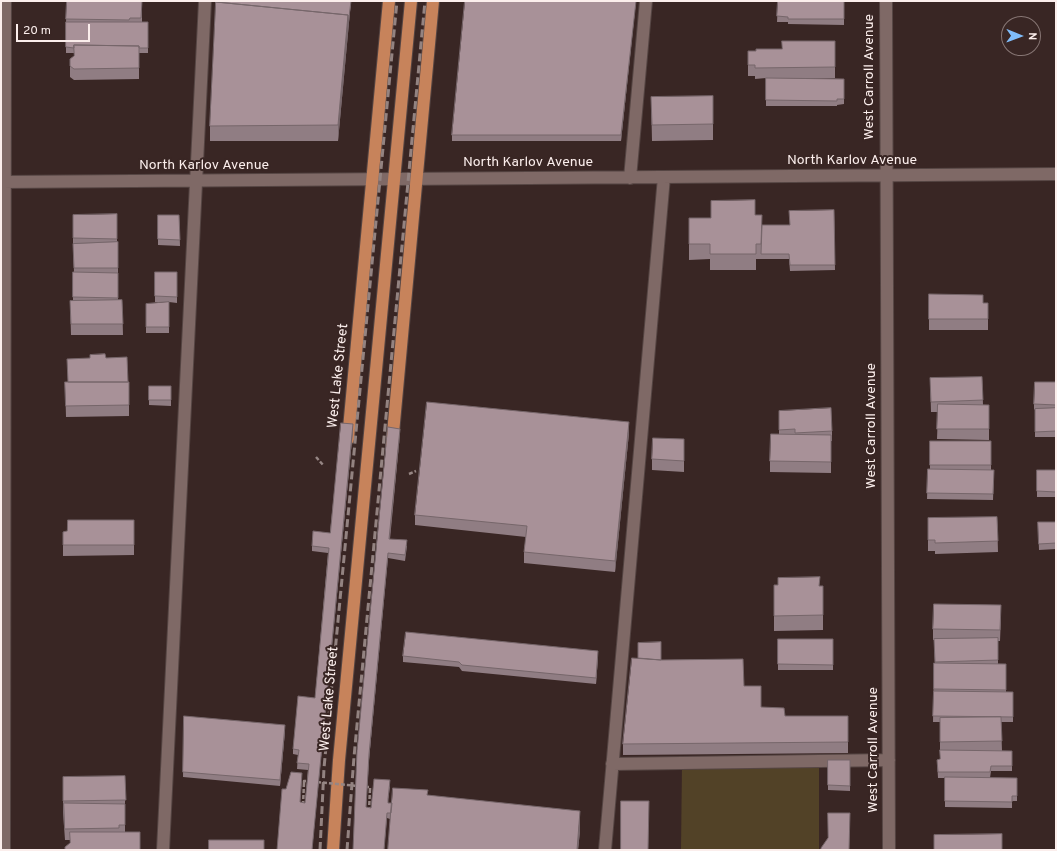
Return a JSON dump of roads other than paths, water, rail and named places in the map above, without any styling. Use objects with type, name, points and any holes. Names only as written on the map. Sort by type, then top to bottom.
[{"type":"main road","name":"West Lake Street","points":[[347,450],[389,1]]},
{"type":"main road","name":"West Lake Street","points":[[333,850],[339,767],[411,1]]},
{"type":"main road","points":[[391,457],[434,1]]},
{"type":"street","points":[[4,850],[2,750],[3,182],[5,1]]},
{"type":"street","points":[[163,850],[205,1]]},
{"type":"street","points":[[630,178],[646,1]]},
{"type":"street","name":"West Carroll Avenue","points":[[886,1],[885,176],[889,850]]},
{"type":"street","name":"North Karlov Avenue","points":[[3,182],[1056,174]]},
{"type":"street","points":[[605,850],[664,177]]},
{"type":"street","points":[[612,764],[889,760]]},
{"type":"railway","points":[[320,850],[324,768],[397,1]]},
{"type":"railway","points":[[347,850],[354,757],[425,1]]}]
